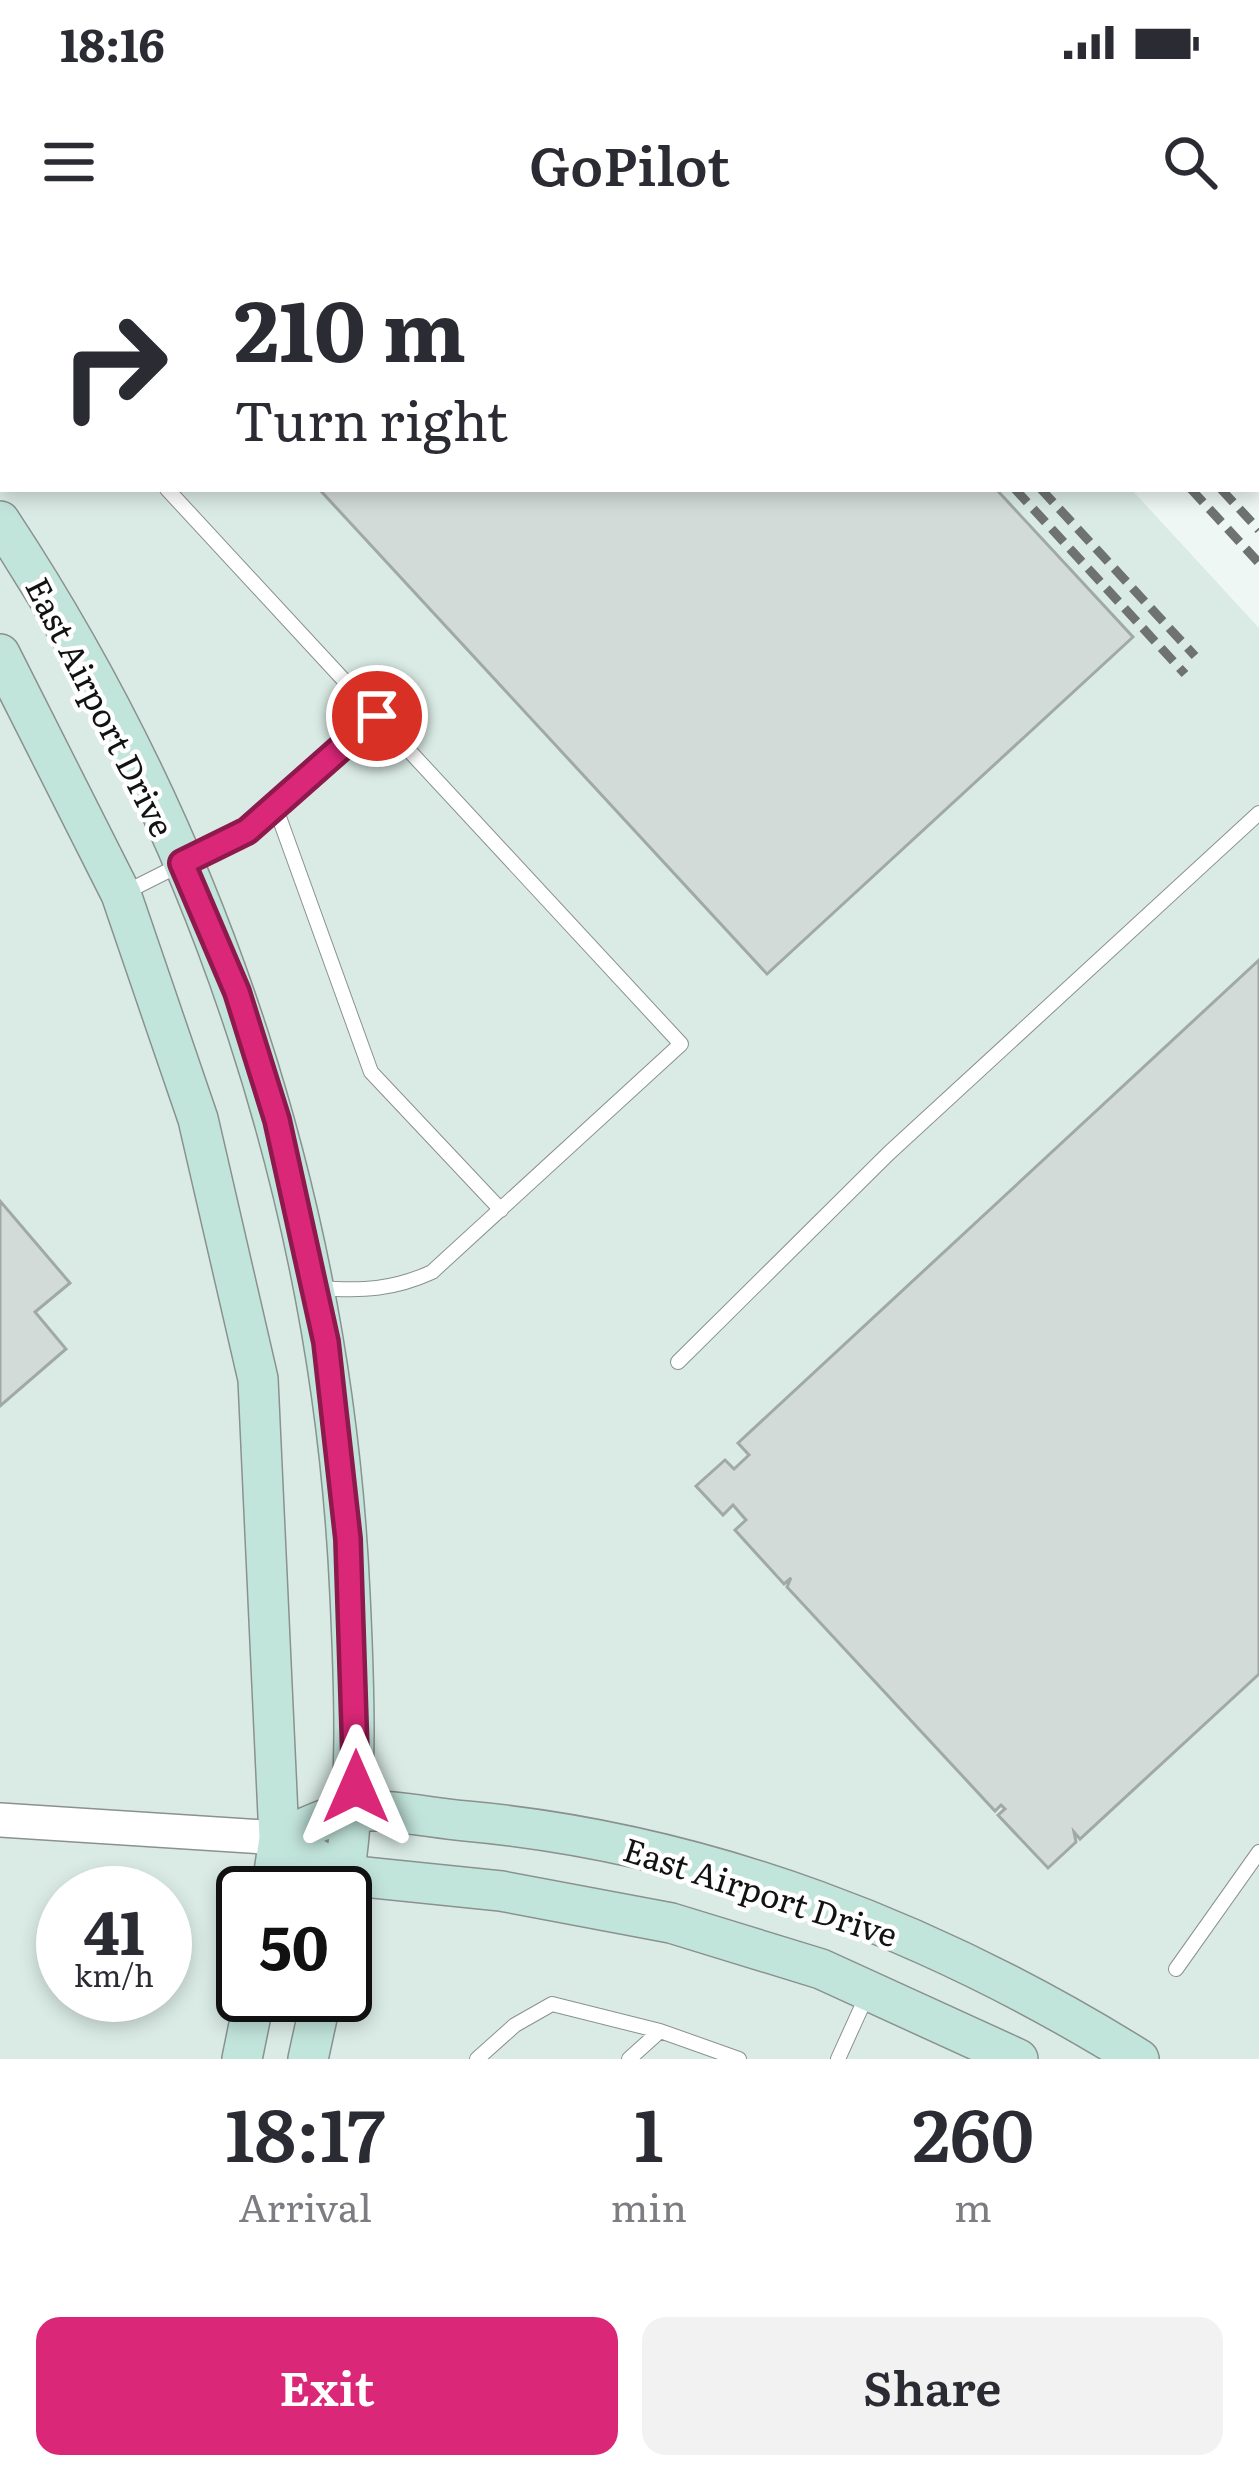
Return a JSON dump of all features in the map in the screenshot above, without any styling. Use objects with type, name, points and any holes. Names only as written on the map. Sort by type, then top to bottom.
[{"type":"main road","name":"East Airport Drive","points":[[0,521],[62,616],[141,766],[244,1013],[277,1120],[326,1342],[348,1539],[358,1762],[354,1811]]},
{"type":"main road","name":"East Airport Drive","points":[[0,654],[122,894],[198,1119],[258,1379],[279,1838]]},
{"type":"main road","name":"East Airport Drive","points":[[279,1838],[354,1811],[551,1829],[668,1855],[861,1915],[1027,1990],[1139,2059]]},
{"type":"main road","points":[[346,1866],[354,1811]]},
{"type":"main road","name":"East Airport Drive","points":[[279,1838],[319,1866]]},
{"type":"main road","points":[[275,1866],[279,1838]]},
{"type":"main road","name":"East Airport Drive","points":[[372,1885],[501,1891],[671,1923],[821,1969],[1018,2059]]},
{"type":"main road","points":[[242,2059],[250,2022]]},
{"type":"main road","points":[[308,2059],[316,2022]]},
{"type":"street","points":[[0,1820],[279,1838]]},
{"type":"lane","points":[[170,492],[681,1044],[432,1271],[402,1286],[369,1291],[314,1287]]},
{"type":"lane","points":[[122,894],[247,831],[377,716]]},
{"type":"lane","points":[[275,806],[371,1072],[502,1210]]},
{"type":"lane","points":[[678,1362],[889,1154],[1259,813]]},
{"type":"lane","points":[[1176,1969],[1259,1852]]},
{"type":"lane","points":[[838,2059],[869,1990]]},
{"type":"lane","points":[[477,2059],[515,2025],[552,2004],[660,2032],[739,2059]]},
{"type":"lane","points":[[629,2059],[660,2032]]},
{"type":"shaded area","points":[[0,492],[1134,492],[1259,628],[1259,2059],[0,2059]]},
{"type":"building","points":[[322,492],[999,492],[1133,637],[767,974]]},
{"type":"building","points":[[1259,960],[1259,1674],[1080,1839],[1074,1832],[1076,1842],[1048,1868],[998,1815],[1005,1809],[1001,1805],[995,1811],[787,1587],[791,1578],[784,1584],[735,1530],[746,1520],[733,1505],[723,1515],[696,1486],[725,1460],[734,1469],[749,1455],[738,1443]]},
{"type":"building","points":[[0,1201],[70,1283],[35,1312],[66,1349],[0,1406]]},
{"type":"railway","points":[[1018,492],[1185,674]]},
{"type":"railway","points":[[1044,492],[1195,656]]},
{"type":"railway","points":[[1194,492],[1259,563]]},
{"type":"railway","points":[[1224,492],[1259,530]]},
{"type":"route","points":[[356,1787],[348,1539],[326,1342],[277,1120],[237,992],[182,863],[247,831],[377,716]]}]
